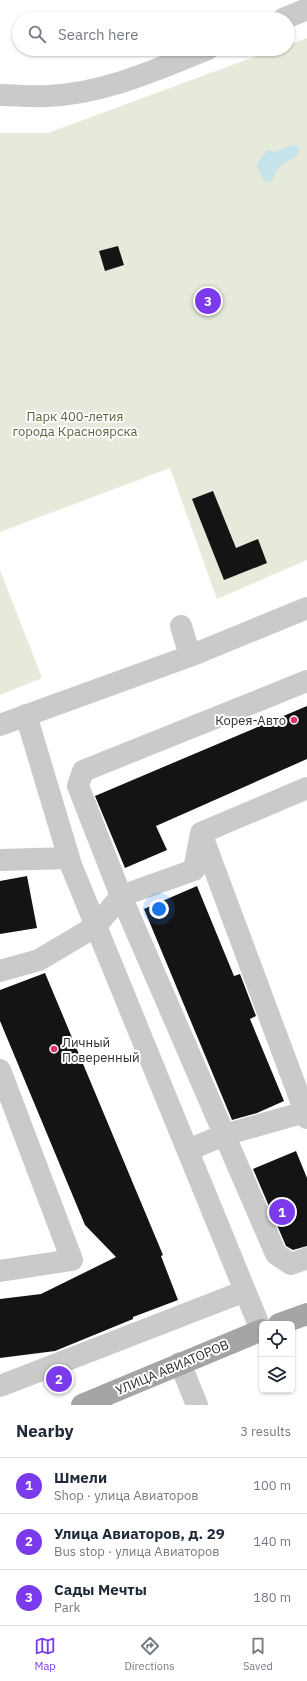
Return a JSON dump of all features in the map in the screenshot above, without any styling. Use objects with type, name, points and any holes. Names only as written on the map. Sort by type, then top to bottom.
[{"type":"main road","name":"УЛИЦА АВИАТОРОВ","points":[[287,1321],[307,1314]]},
{"type":"main road","name":"УЛИЦА АВИАТОРОВ","points":[[82,1405],[259,1331]]},
{"type":"street","points":[[295,14],[307,9]]},
{"type":"street","points":[[0,95],[47,96],[86,91],[131,80],[191,56]]},
{"type":"street","points":[[0,725],[190,656],[307,608]]},
{"type":"street","points":[[181,626],[190,656]]},
{"type":"street","points":[[307,681],[83,771],[78,786],[121,896],[276,1254],[291,1264],[307,1258]]},
{"type":"street","points":[[26,715],[69,858],[245,1291],[263,1321]]},
{"type":"street","points":[[201,833],[307,788]]},
{"type":"street","points":[[0,971],[39,960],[96,926],[121,896],[194,870],[201,833]]},
{"type":"street","points":[[188,1150],[224,1135],[306,1115],[201,833]]},
{"type":"street","points":[[0,860],[69,858]]},
{"type":"street","points":[[0,1070],[72,1260],[0,1271]]},
{"type":"street","points":[[0,1386],[245,1291]]},
{"type":"street","points":[[180,1364],[197,1405]]},
{"type":"green space","name":"Парк 400-летия города Красноярска","points":[[307,38],[307,560],[217,599],[170,468],[0,532],[0,133],[48,133],[257,56],[295,56],[295,42]]},
{"type":"green space","points":[[0,570],[42,678],[0,695]]},
{"type":"water","points":[[292,145],[300,148],[296,157],[282,166],[277,171],[273,179],[266,183],[259,172],[257,164],[267,150],[276,152]]},
{"type":"building","points":[[118,246],[124,265],[105,271],[99,251]]},
{"type":"building","points":[[213,491],[236,548],[258,539],[267,563],[224,580],[192,499]]},
{"type":"building","points":[[307,706],[307,759],[156,826],[167,850],[125,868],[95,796]]},
{"type":"building","points":[[27,876],[37,928],[0,934],[0,881]]},
{"type":"building","points":[[197,886],[234,976],[240,974],[256,1016],[250,1019],[284,1101],[257,1113],[232,1120],[144,909]]},
{"type":"building","points":[[45,973],[163,1255],[161,1256],[178,1300],[133,1317],[133,1319],[55,1351],[0,1358],[0,1299],[41,1294],[116,1257],[85,1225],[0,1021],[0,990]]},
{"type":"building","points":[[296,1151],[307,1178],[307,1246],[293,1250],[286,1246],[253,1169]]},
{"type":"place","name":"Сады Мечты","points":[[208,301]]},
{"type":"place","name":"Корея-Авто","points":[[294,720]]},
{"type":"place","name":"Личный Поверенный","points":[[54,1049]]},
{"type":"place","name":"Шмели","points":[[282,1212]]},
{"type":"place","name":"Улица Авиаторов, д. 29","points":[[59,1379]]}]
